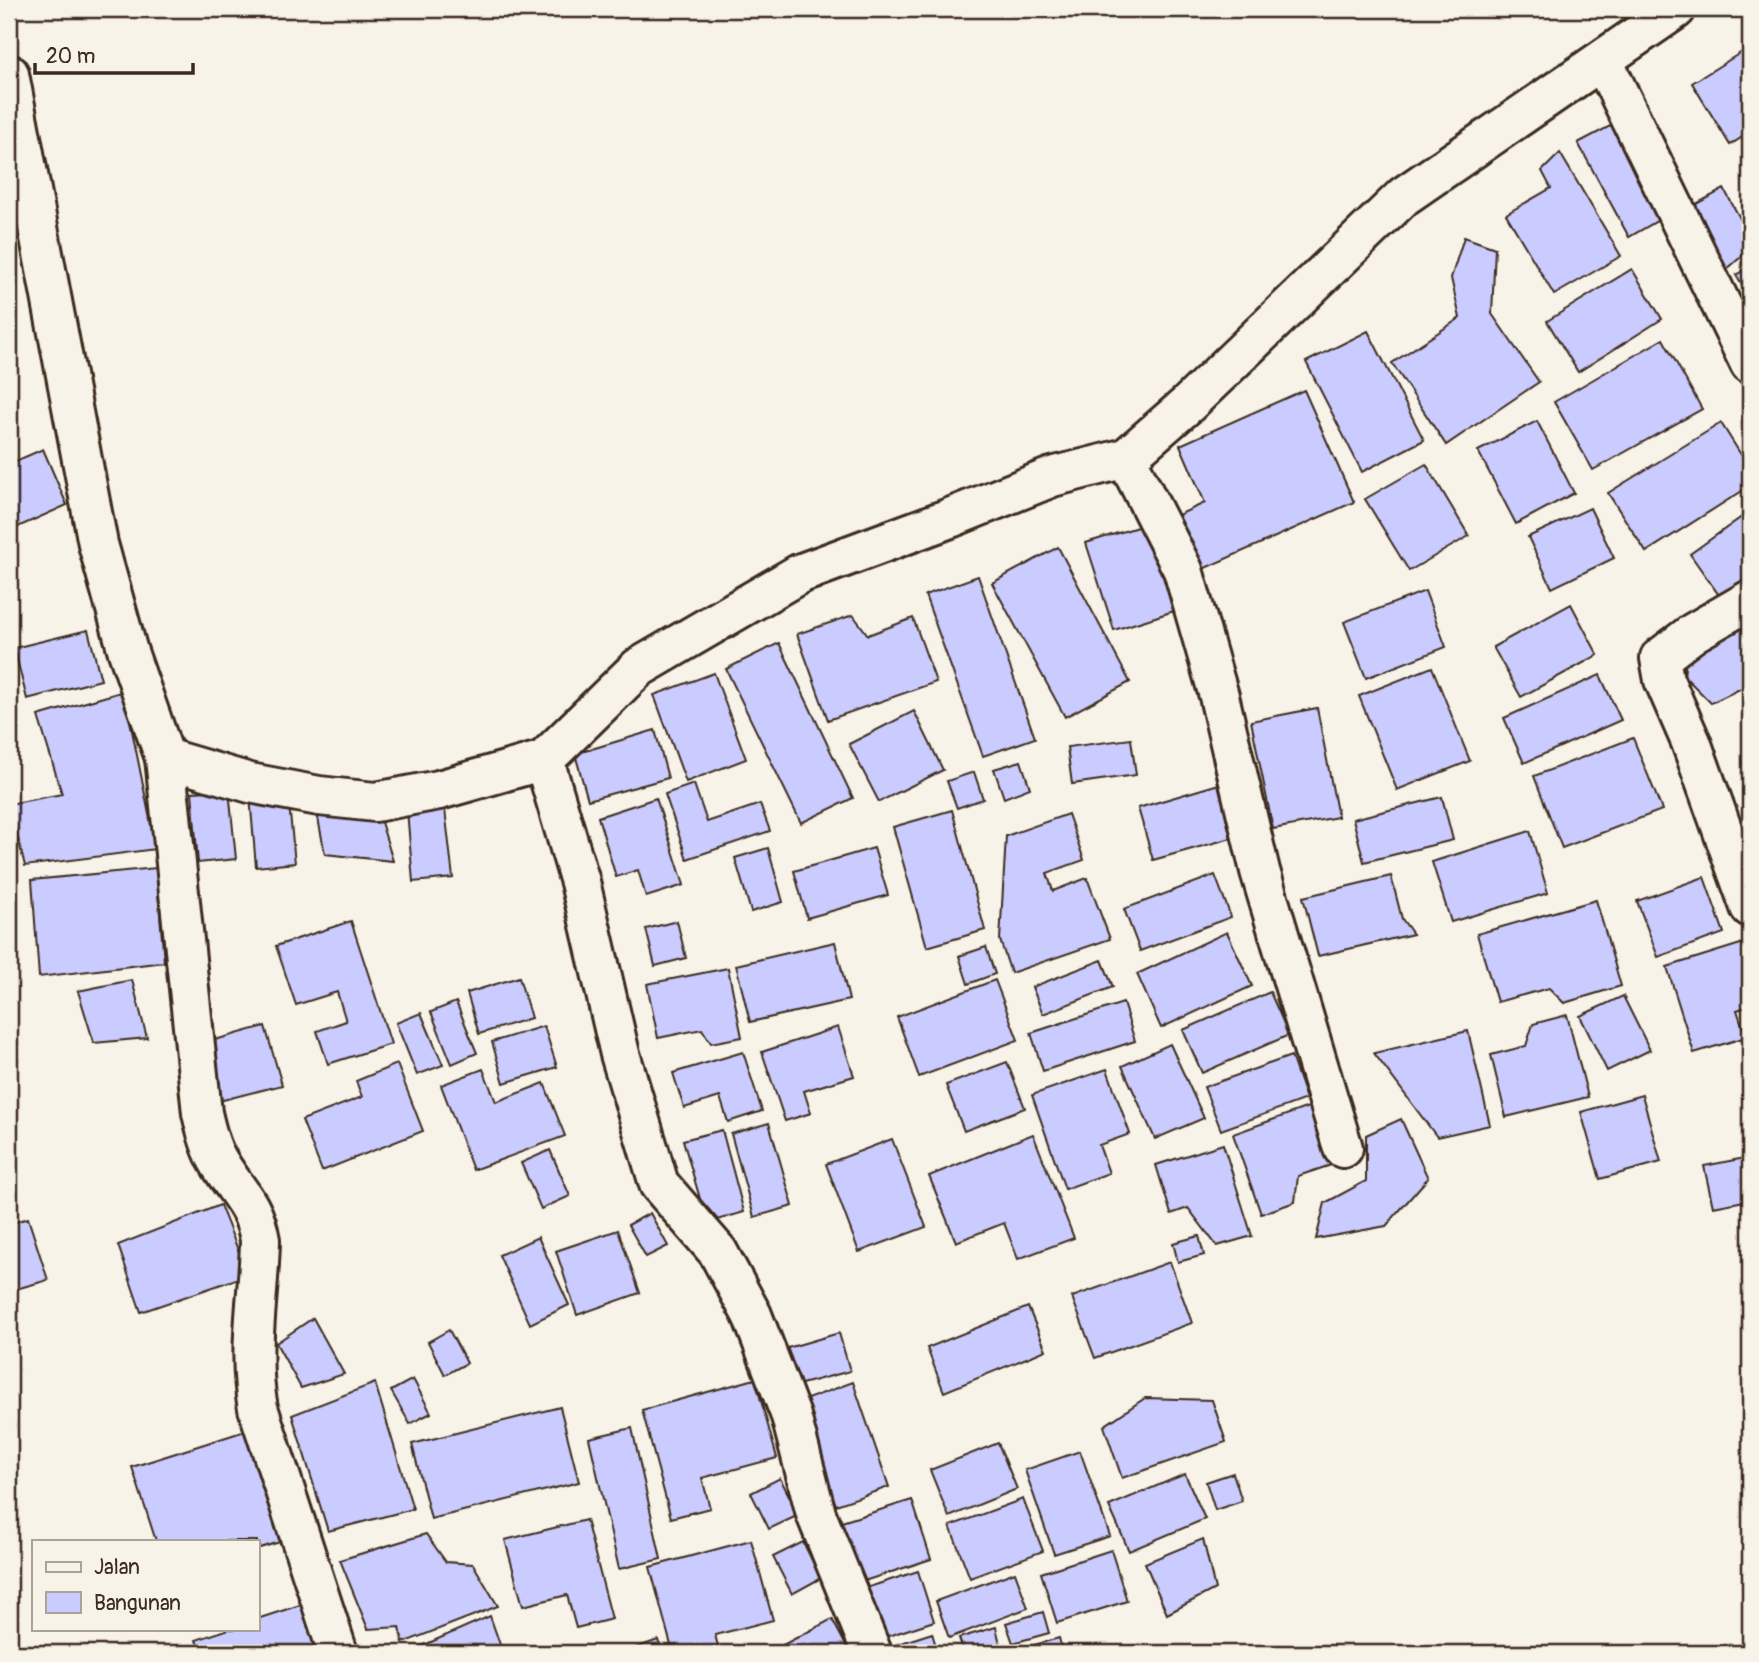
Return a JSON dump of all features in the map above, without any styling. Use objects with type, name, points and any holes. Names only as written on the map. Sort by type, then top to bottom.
[{"type":"street","points":[[165,758],[250,783],[319,796],[375,802],[439,790],[544,760],[638,668],[799,574],[1052,477],[1126,458],[1186,405],[1404,196],[1676,9]]},
{"type":"street","points":[[1603,61],[1750,364]]},
{"type":"street","points":[[9,74],[98,544],[128,652],[165,758],[202,1113],[208,1140],[219,1164],[250,1206],[257,1222],[260,1240],[252,1355],[258,1408],[338,1653]]},
{"type":"street","points":[[1126,458],[1183,570],[1219,696],[1261,872],[1343,1148]]},
{"type":"street","points":[[1750,600],[1693,633],[1660,658],[1664,680],[1691,742],[1750,907]]},
{"type":"street","points":[[544,760],[580,882],[620,1054],[659,1184],[718,1252],[752,1315],[791,1416],[816,1514],[872,1653]]},
{"type":"building","points":[[1750,47],[1750,132],[1730,145],[1692,83]]},
{"type":"building","points":[[1612,125],[1662,218],[1629,237],[1578,143]]},
{"type":"building","points":[[1560,153],[1621,256],[1554,295],[1506,214],[1551,188],[1542,171]]},
{"type":"building","points":[[1724,189],[1750,232],[1750,249],[1726,270],[1702,243],[1694,205]]},
{"type":"building","points":[[1464,237],[1495,248],[1492,314],[1539,382],[1446,445],[1392,363],[1460,318],[1451,278]]},
{"type":"building","points":[[1750,267],[1750,299],[1736,275]]},
{"type":"building","points":[[1632,269],[1662,319],[1578,372],[1547,321]]},
{"type":"building","points":[[1368,331],[1424,440],[1362,472],[1306,362]]},
{"type":"building","points":[[1663,339],[1702,409],[1593,470],[1554,402]]},
{"type":"building","points":[[1304,390],[1354,502],[1203,569],[1178,515],[1205,503],[1180,445]]},
{"type":"building","points":[[1537,421],[1574,493],[1516,524],[1478,451]]},
{"type":"building","points":[[1721,423],[1750,469],[1750,486],[1646,552],[1608,493]]},
{"type":"building","points":[[43,449],[67,505],[9,531],[9,464]]},
{"type":"building","points":[[1426,464],[1469,536],[1409,571],[1365,499]]},
{"type":"building","points":[[1590,508],[1614,558],[1552,588],[1528,537]]},
{"type":"building","points":[[1750,511],[1750,577],[1721,598],[1690,554]]},
{"type":"building","points":[[1147,524],[1174,611],[1114,630],[1086,543]]},
{"type":"building","points":[[1058,547],[1130,682],[1065,717],[992,583]]},
{"type":"building","points":[[978,576],[1035,738],[983,756],[925,595]]},
{"type":"building","points":[[1425,591],[1446,647],[1366,678],[1344,622]]},
{"type":"building","points":[[1571,604],[1598,655],[1521,697],[1493,647]]},
{"type":"building","points":[[853,615],[868,635],[913,618],[936,682],[828,720],[797,634]]},
{"type":"building","points":[[1750,621],[1750,684],[1711,703],[1684,676],[1687,651]]},
{"type":"building","points":[[88,630],[101,680],[27,699],[14,648]]},
{"type":"building","points":[[779,643],[853,798],[801,823],[726,669]]},
{"type":"building","points":[[1432,667],[1470,761],[1397,790],[1359,696]]},
{"type":"building","points":[[714,673],[746,759],[686,782],[654,695]]},
{"type":"building","points":[[1600,675],[1621,720],[1524,763],[1504,718]]},
{"type":"building","points":[[124,691],[156,849],[25,866],[9,804],[62,794],[38,716]]},
{"type":"building","points":[[1317,708],[1338,817],[1273,829],[1251,721]]},
{"type":"building","points":[[914,711],[943,770],[879,802],[849,744]]},
{"type":"building","points":[[655,730],[668,778],[588,800],[575,754]]},
{"type":"building","points":[[1633,738],[1662,810],[1562,848],[1534,776]]},
{"type":"building","points":[[1131,739],[1136,775],[1072,784],[1067,747]]},
{"type":"building","points":[[1021,761],[1030,788],[1004,798],[994,769]]},
{"type":"building","points":[[974,772],[983,799],[957,808],[947,781]]},
{"type":"building","points":[[694,784],[707,822],[760,804],[770,831],[687,859],[665,794]]},
{"type":"building","points":[[1219,784],[1235,837],[1153,860],[1138,808]]},
{"type":"building","points":[[229,790],[236,859],[198,863],[192,792]]},
{"type":"building","points":[[288,794],[295,863],[256,867],[250,796]]},
{"type":"building","points":[[1442,797],[1453,840],[1364,862],[1353,819]]},
{"type":"building","points":[[656,798],[684,885],[646,897],[638,870],[616,877],[598,817]]},
{"type":"building","points":[[315,803],[377,809],[393,861],[325,854]]},
{"type":"building","points":[[445,809],[453,878],[413,882],[407,810]]},
{"type":"building","points":[[952,810],[985,930],[927,947],[893,827]]},
{"type":"building","points":[[1068,814],[1084,860],[1047,873],[1053,891],[1087,878],[1110,939],[1011,973],[1000,940],[1006,836]]},
{"type":"building","points":[[1530,831],[1548,893],[1451,922],[1432,862]]},
{"type":"building","points":[[768,848],[783,902],[751,912],[735,858]]},
{"type":"building","points":[[874,848],[888,895],[807,918],[794,871]]},
{"type":"building","points":[[156,868],[164,962],[39,977],[32,880]]},
{"type":"building","points":[[1215,875],[1231,917],[1140,951],[1124,909]]},
{"type":"building","points":[[1391,876],[1402,919],[1413,934],[1318,956],[1303,897]]},
{"type":"building","points":[[1704,877],[1724,933],[1658,957],[1637,901]]},
{"type":"building","points":[[1596,900],[1621,986],[1564,1003],[1549,988],[1497,1002],[1477,934]]},
{"type":"building","points":[[351,921],[391,1044],[328,1064],[317,1031],[346,1021],[337,992],[296,1005],[276,946]]},
{"type":"building","points":[[677,921],[686,958],[655,966],[646,929]]},
{"type":"building","points":[[1227,932],[1252,986],[1161,1028],[1137,974]]},
{"type":"building","points":[[835,942],[849,1000],[750,1022],[736,965]]},
{"type":"building","points":[[1747,942],[1750,954],[1750,1006],[1737,1010],[1746,1037],[1694,1053],[1667,967]]},
{"type":"building","points":[[986,947],[995,974],[968,984],[959,956]]},
{"type":"building","points":[[1102,960],[1113,987],[1043,1014],[1032,987]]},
{"type":"building","points":[[728,968],[742,1037],[711,1043],[702,1029],[658,1038],[647,984]]},
{"type":"building","points":[[519,977],[531,1018],[479,1034],[467,993]]},
{"type":"building","points":[[132,980],[147,1038],[94,1043],[78,991]]},
{"type":"building","points":[[995,980],[1018,1040],[919,1077],[897,1017]]},
{"type":"building","points":[[1270,992],[1289,1035],[1202,1073],[1183,1030]]},
{"type":"building","points":[[1623,996],[1650,1050],[1607,1071],[1580,1016]]},
{"type":"building","points":[[456,1002],[477,1053],[452,1064],[431,1012]]},
{"type":"building","points":[[1123,1003],[1135,1041],[1043,1071],[1031,1033]]},
{"type":"building","points":[[421,1013],[443,1065],[417,1075],[396,1023]]},
{"type":"building","points":[[1567,1015],[1588,1097],[1506,1117],[1491,1055],[1526,1046],[1533,1024]]},
{"type":"building","points":[[265,1026],[282,1085],[219,1101],[204,1043]]},
{"type":"building","points":[[544,1026],[557,1067],[504,1083],[492,1042]]},
{"type":"building","points":[[838,1027],[854,1076],[804,1091],[811,1113],[785,1121],[762,1052]]},
{"type":"building","points":[[1468,1031],[1490,1125],[1437,1137],[1374,1053]]},
{"type":"building","points":[[1170,1044],[1204,1118],[1155,1139],[1122,1066]]},
{"type":"building","points":[[743,1052],[762,1111],[728,1122],[720,1097],[684,1108],[673,1073]]},
{"type":"building","points":[[1291,1056],[1306,1099],[1221,1130],[1204,1087]]},
{"type":"building","points":[[1007,1062],[1025,1108],[964,1131],[946,1085]]},
{"type":"building","points":[[397,1064],[423,1131],[322,1171],[302,1120],[362,1097],[356,1081]]},
{"type":"building","points":[[483,1069],[496,1102],[544,1083],[565,1136],[473,1170],[441,1085]]},
{"type":"building","points":[[1107,1069],[1130,1134],[1099,1145],[1109,1173],[1065,1189],[1032,1095]]},
{"type":"building","points":[[1642,1095],[1661,1162],[1600,1179],[1581,1112]]},
{"type":"building","points":[[1311,1106],[1331,1165],[1298,1176],[1295,1202],[1261,1214],[1233,1134]]},
{"type":"building","points":[[1401,1119],[1428,1178],[1386,1226],[1316,1239],[1325,1203],[1366,1181],[1366,1135]]},
{"type":"building","points":[[769,1123],[793,1206],[754,1217],[731,1134]]},
{"type":"building","points":[[722,1130],[744,1212],[707,1223],[683,1140]]},
{"type":"building","points":[[1033,1134],[1074,1238],[1018,1259],[1004,1223],[956,1242],[929,1176]]},
{"type":"building","points":[[892,1139],[926,1227],[859,1252],[826,1164]]},
{"type":"building","points":[[1223,1144],[1252,1236],[1217,1246],[1188,1208],[1171,1214],[1156,1165]]},
{"type":"building","points":[[550,1150],[570,1196],[541,1209],[521,1163]]},
{"type":"building","points":[[1750,1157],[1750,1200],[1713,1207],[1704,1166]]},
{"type":"building","points":[[220,1205],[248,1275],[141,1312],[118,1245]]},
{"type":"building","points":[[650,1213],[668,1246],[646,1257],[628,1225]]},
{"type":"building","points":[[28,1218],[48,1280],[9,1291],[9,1224]]},
{"type":"building","points":[[618,1230],[640,1293],[577,1315],[556,1251]]},
{"type":"building","points":[[1199,1236],[1204,1255],[1178,1262],[1173,1243]]},
{"type":"building","points":[[538,1237],[569,1305],[530,1324],[499,1255]]},
{"type":"building","points":[[1170,1262],[1192,1323],[1095,1358],[1072,1297]]},
{"type":"building","points":[[1028,1307],[1046,1350],[944,1392],[927,1348]]},
{"type":"building","points":[[313,1318],[344,1374],[301,1388],[276,1343]]},
{"type":"building","points":[[449,1330],[467,1363],[445,1375],[428,1342]]},
{"type":"building","points":[[839,1333],[850,1371],[794,1386],[784,1349]]},
{"type":"building","points":[[413,1379],[431,1413],[410,1424],[391,1391]]},
{"type":"building","points":[[755,1379],[777,1458],[702,1478],[710,1508],[671,1518],[642,1410]]},
{"type":"building","points":[[853,1382],[889,1487],[836,1505],[799,1402]]},
{"type":"building","points":[[375,1383],[413,1509],[328,1531],[292,1415]]},
{"type":"building","points":[[1145,1398],[1212,1400],[1226,1442],[1122,1478],[1104,1426]]},
{"type":"building","points":[[560,1407],[579,1482],[431,1519],[412,1444]]},
{"type":"building","points":[[632,1428],[661,1559],[619,1569],[589,1438]]},
{"type":"building","points":[[245,1431],[280,1542],[259,1548],[259,1540],[156,1540],[132,1467]]},
{"type":"building","points":[[998,1443],[1017,1489],[949,1517],[930,1470]]},
{"type":"building","points":[[1080,1451],[1110,1536],[1054,1554],[1025,1470]]},
{"type":"building","points":[[1233,1473],[1242,1501],[1215,1510],[1206,1482]]},
{"type":"building","points":[[1185,1474],[1205,1519],[1129,1551],[1109,1506]]},
{"type":"building","points":[[780,1478],[799,1515],[769,1529],[751,1493]]},
{"type":"building","points":[[1023,1499],[1043,1551],[970,1578],[950,1526]]},
{"type":"building","points":[[912,1500],[931,1559],[852,1585],[832,1525]]},
{"type":"building","points":[[586,1520],[612,1619],[576,1628],[567,1595],[523,1606],[505,1540]]},
{"type":"building","points":[[426,1534],[446,1562],[473,1564],[498,1606],[403,1643],[400,1627],[368,1629],[340,1560]]},
{"type":"building","points":[[1203,1539],[1215,1589],[1167,1614],[1145,1563]]},
{"type":"building","points":[[751,1540],[773,1620],[715,1635],[720,1653],[673,1653],[650,1567]]},
{"type":"building","points":[[803,1542],[821,1578],[792,1594],[773,1557]]},
{"type":"building","points":[[1111,1550],[1127,1601],[1057,1623],[1041,1573]]},
{"type":"building","points":[[918,1571],[934,1621],[876,1640],[860,1590]]},
{"type":"building","points":[[1015,1572],[1028,1608],[949,1638],[936,1601]]},
{"type":"building","points":[[303,1604],[320,1653],[201,1653],[196,1640],[226,1630],[259,1630],[259,1618]]},
{"type":"building","points":[[1043,1612],[1049,1633],[1013,1643],[1006,1623]]},
{"type":"building","points":[[490,1616],[503,1653],[406,1653]]},
{"type":"building","points":[[832,1619],[850,1653],[788,1653],[783,1645]]},
{"type":"building","points":[[996,1627],[1001,1648],[986,1653],[964,1653],[959,1638]]},
{"type":"building","points":[[932,1633],[938,1653],[897,1653],[895,1645]]},
{"type":"building","points":[[1059,1638],[1063,1653],[1005,1653]]},
{"type":"building","points":[[658,1640],[662,1653],[621,1653]]}]
